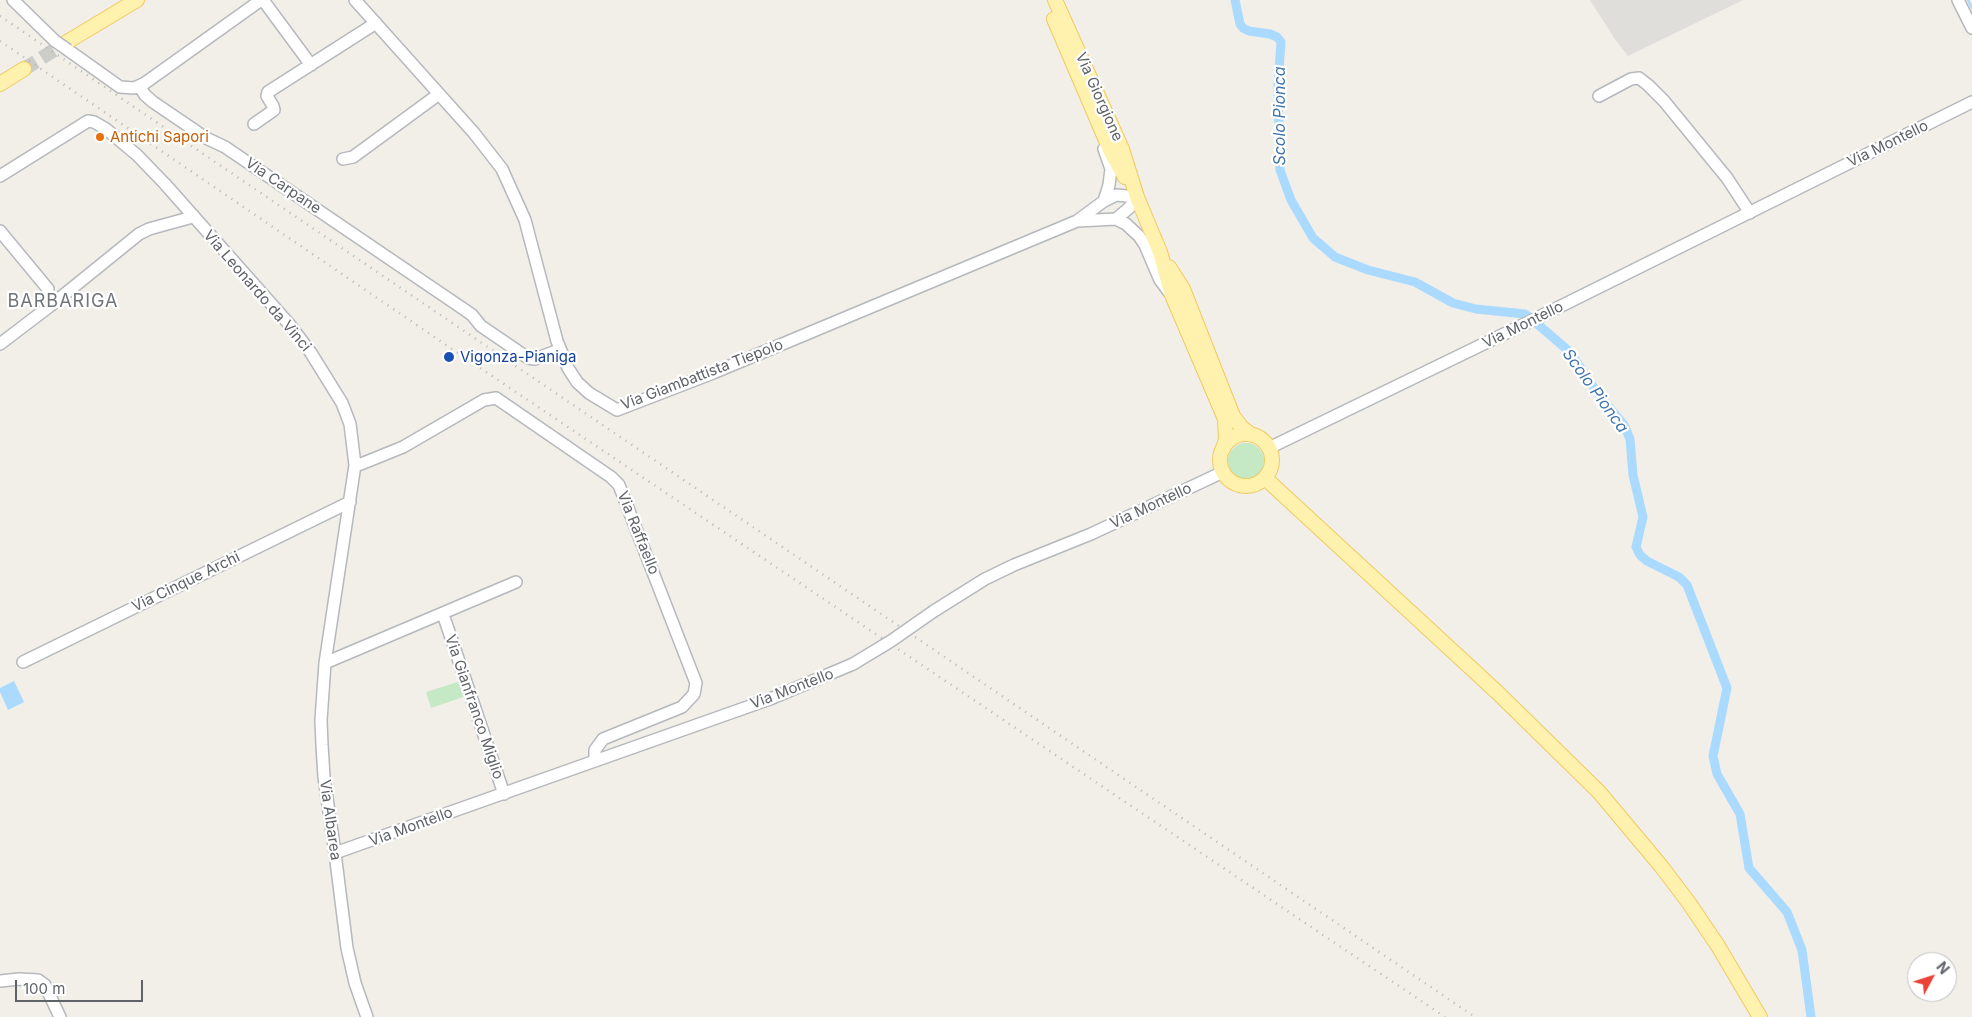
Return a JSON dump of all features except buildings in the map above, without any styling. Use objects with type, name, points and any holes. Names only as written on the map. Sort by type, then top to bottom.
[{"type":"main road","points":[[64,45],[137,0]]},
{"type":"main road","name":"Via Giorgione","points":[[1046,0],[1111,152],[1137,197]]},
{"type":"main road","name":"Via Giorgione","points":[[1055,0],[1122,149],[1137,197],[1160,252],[1172,295],[1225,419],[1226,439],[1223,449]]},
{"type":"main road","points":[[0,84],[24,69]]},
{"type":"main road","name":"Via Giorgione","points":[[1160,252],[1183,289],[1233,416],[1242,428],[1252,435]]},
{"type":"main road","points":[[1252,435],[1264,441],[1269,448],[1272,464],[1265,478],[1256,484],[1240,485],[1230,480],[1223,472],[1220,463],[1223,449],[1232,438],[1252,435]]},
{"type":"main road","points":[[1265,478],[1498,693],[1599,792],[1661,866],[1689,903],[1718,946],[1760,1017]]},
{"type":"street","points":[[13,0],[64,45],[120,87],[130,89],[139,86],[262,0],[311,65]]},
{"type":"street","name":"Via Giambattista Tiepolo","points":[[355,0],[490,153],[510,184],[525,220],[560,350],[568,368],[577,382],[590,393],[617,410],[713,373],[1077,221],[1104,200],[1116,196],[1137,197]]},
{"type":"street","points":[[1958,0],[1972,28]]},
{"type":"street","name":"Via Giorgione","points":[[1053,17],[1061,47],[1107,154],[1111,169],[1110,185],[1104,200]]},
{"type":"street","points":[[254,124],[274,110],[267,96],[268,93],[376,24]]},
{"type":"street","points":[[1599,96],[1631,79],[1639,78],[1664,102],[1737,190],[1750,213]]},
{"type":"street","name":"Via Carpane","points":[[139,86],[153,102],[206,138],[225,147],[465,310],[481,326],[528,358],[534,359],[560,350]]},
{"type":"street","points":[[343,158],[353,157],[439,94]]},
{"type":"street","name":"Via Montello","points":[[1269,448],[1535,319],[1972,102]]},
{"type":"street","name":"Via Leonardo da Vinci","points":[[0,176],[88,121],[94,122],[137,155],[290,325],[330,381],[342,403],[350,424],[355,465],[331,620]]},
{"type":"street","points":[[1137,197],[1129,208],[1116,219],[1126,224],[1146,245],[1160,280],[1172,295]]},
{"type":"street","points":[[0,344],[139,234],[189,218],[193,215]]},
{"type":"street","name":"Via Giambattista Tiepolo","points":[[1077,221],[1116,219]]},
{"type":"street","points":[[0,231],[48,289]]},
{"type":"street","name":"Via Raffaello","points":[[355,465],[402,447],[484,400],[496,398],[611,477],[619,485],[696,683],[694,694],[682,707],[603,739],[595,750],[595,760]]},
{"type":"street","name":"Via Montello","points":[[336,853],[779,696],[853,664],[891,641],[934,611],[999,572],[1091,534],[1223,472]]},
{"type":"street","name":"Via Cinque Archi","points":[[23,662],[350,502]]},
{"type":"street","points":[[325,663],[516,582]]},
{"type":"street","name":"Via Albarea","points":[[331,620],[325,663],[321,720],[324,777],[336,853],[347,948],[355,983],[367,1017]]},
{"type":"street","name":"Via Gianfranco Miglio","points":[[445,620],[504,794]]},
{"type":"street","points":[[0,980],[19,978],[38,980],[45,985],[60,1017]]},
{"type":"shaded area","points":[[1590,0],[1743,0],[1628,56]]},
{"type":"green space","points":[[1246,443],[1253,444],[1259,448],[1263,454],[1263,468],[1259,474],[1253,478],[1246,479],[1239,478],[1233,474],[1229,468],[1228,461],[1229,454],[1233,448],[1239,444]]},
{"type":"green space","points":[[461,681],[466,696],[431,708],[426,692]]},
{"type":"water","points":[[14,681],[24,702],[8,710],[0,688]]},
{"type":"waterway","name":"Scolo Pionca","points":[[1235,0],[1240,24],[1243,28],[1249,31],[1270,34],[1277,37],[1281,42],[1278,85],[1280,170],[1291,200],[1313,238],[1335,257],[1368,270],[1415,282],[1453,303],[1476,309],[1525,314],[1570,352],[1596,391],[1624,425],[1630,439],[1633,475],[1643,517],[1636,547],[1640,555],[1647,561],[1679,577],[1687,585],[1727,688],[1713,756],[1717,774],[1740,814],[1749,868],[1787,912],[1802,950],[1811,1017]]},
{"type":"waterway","points":[[1968,0],[1972,8]]},
{"type":"tunnel","points":[[24,69],[67,42]]},
{"type":"railway","points":[[0,16],[1475,1017]]},
{"type":"railway","points":[[0,41],[449,347],[1445,1017]]},
{"type":"place","name":"Antichi Sapori","points":[[100,137]]},
{"type":"place","name":"Vigonza-Pianiga","points":[[449,357]]},
{"type":"district","name":"BARBARIGA","points":[[63,302]]}]
